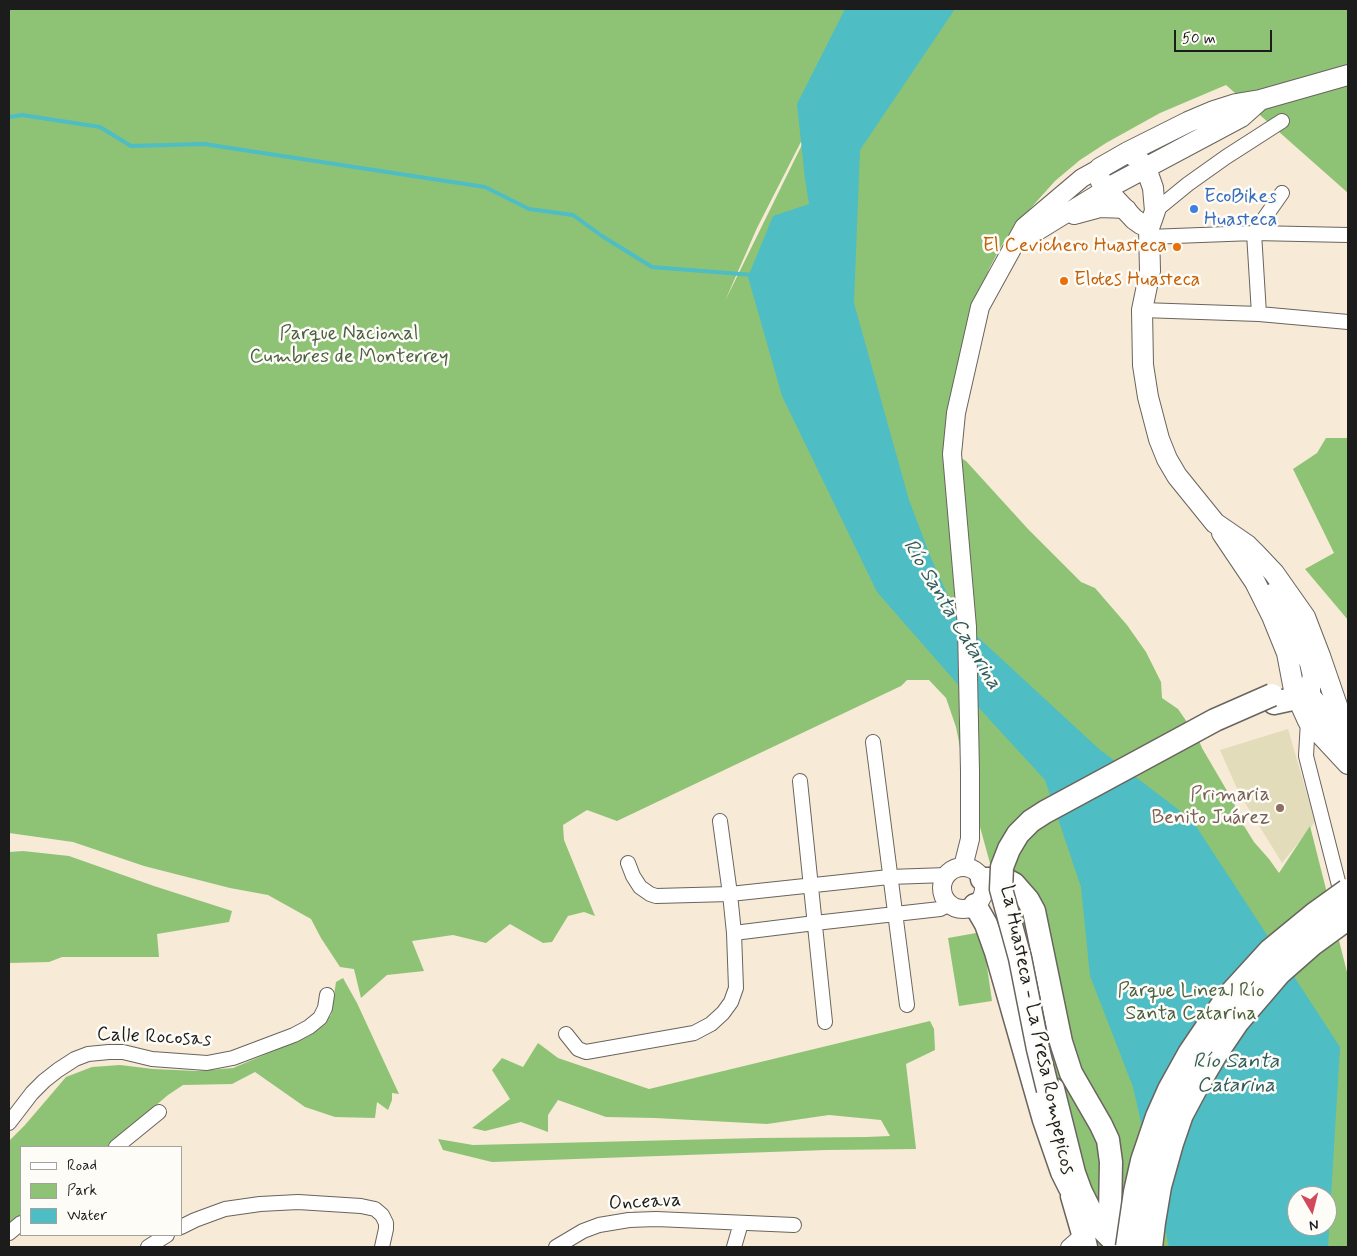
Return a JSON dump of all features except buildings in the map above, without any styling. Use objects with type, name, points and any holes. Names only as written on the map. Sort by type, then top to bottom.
[{"type":"highway","points":[[1129,1247],[1144,1161],[1170,1090],[1191,1054],[1229,998],[1271,952],[1316,914],[1348,892]]},
{"type":"highway","points":[[1149,1247],[1158,1186],[1170,1143],[1180,1114],[1215,1052],[1236,1021],[1278,972],[1311,943],[1348,916]]},
{"type":"main road","points":[[1099,193],[1101,182],[1100,168],[1188,122],[1236,104],[1260,100],[1348,75]]},
{"type":"main road","points":[[1099,193],[1241,117],[1260,100]]},
{"type":"main road","points":[[1128,152],[1146,168],[1153,188],[1150,271],[1142,310],[1143,365],[1148,397],[1159,439],[1167,459],[1177,476],[1216,523],[1255,582],[1272,616],[1308,702],[1348,764]]},
{"type":"main road","points":[[1099,193],[1127,209],[1141,224],[1151,225]]},
{"type":"main road","points":[[1216,523],[1247,545],[1274,573],[1305,617],[1341,718],[1348,730]]},
{"type":"main road","points":[[1247,545],[1289,620],[1310,663],[1313,676],[1308,702],[1348,752]]},
{"type":"main road","name":"La Huasteca - La Presa Rompepicos","points":[[1083,1237],[1081,1192],[1038,1049],[1020,958],[1001,889],[1002,867],[1009,849],[1018,834],[1031,821],[1045,812],[1215,720],[1273,699],[1308,702]]},
{"type":"main road","points":[[982,879],[1005,879],[1014,884],[1028,900],[1034,911],[1061,1042],[1071,1074],[1108,1140],[1111,1162],[1110,1215],[1120,1247]]},
{"type":"main road","points":[[975,905],[986,924],[996,952],[1044,1120],[1062,1172],[1070,1188]]},
{"type":"main road","name":"La Huasteca - La Presa Rompepicos","points":[[1051,1090],[1070,1188],[1083,1237]]},
{"type":"main road","points":[[1083,1237],[1098,1237],[1120,1247]]},
{"type":"street","points":[[1151,225],[1188,184],[1282,121]]},
{"type":"street","points":[[963,867],[970,839],[967,627],[952,454],[956,414],[980,307],[1024,227],[1082,178],[1100,168]]},
{"type":"street","points":[[1018,240],[1030,235],[1099,193],[1082,178]]},
{"type":"street","points":[[1259,314],[1254,233],[1282,194]]},
{"type":"street","points":[[1045,225],[1100,208],[1127,209]]},
{"type":"street","points":[[1151,225],[1254,233],[1348,235]]},
{"type":"street","points":[[1142,310],[1259,314],[1348,322]]},
{"type":"street","points":[[1308,702],[1306,756],[1348,923]]},
{"type":"street","points":[[873,742],[907,1005]]},
{"type":"street","points":[[800,781],[825,1022]]},
{"type":"street","points":[[566,1034],[578,1049],[589,1052],[694,1033],[711,1024],[731,1002],[736,988],[734,933],[720,821]]},
{"type":"street","points":[[628,863],[640,887],[656,896],[730,894],[890,877],[947,875]]},
{"type":"street","points":[[963,867],[974,871],[982,879],[984,886],[980,900],[975,905],[963,909],[956,908],[946,900],[942,887],[947,875],[951,871],[963,867]]},
{"type":"street","points":[[734,933],[814,922],[940,909],[950,904]]},
{"type":"street","name":"Calle Rocosas","points":[[9,1123],[32,1093],[44,1081],[58,1070],[88,1054],[123,1052],[152,1059],[208,1063],[233,1058],[294,1036],[309,1026],[320,1018],[325,1008],[327,995]]},
{"type":"street","points":[[117,1146],[159,1112]]},
{"type":"street","points":[[182,1226],[225,1209],[260,1204],[298,1202],[361,1206],[375,1209],[386,1223],[382,1247]]},
{"type":"street","name":"Onceava","points":[[556,1247],[583,1231],[599,1225],[629,1220],[656,1219],[794,1224]]},
{"type":"street","points":[[734,1247],[741,1223]]},
{"type":"street","points":[[9,1233],[20,1224]]},
{"type":"street","points":[[148,1247],[165,1236]]},
{"type":"shaded area","name":"Primaria Benito Juárez","points":[[1288,729],[1315,822],[1282,863],[1239,793],[1220,750]]},
{"type":"green space","points":[[9,9],[1348,9],[1348,193],[1226,85],[1160,113],[1106,143],[1080,160],[1055,181],[1012,229],[989,269],[980,293],[948,450],[966,461],[1028,529],[1081,582],[1095,588],[1127,625],[1146,652],[1161,682],[1162,698],[1178,709],[1198,738],[1233,801],[1241,821],[1254,842],[1279,873],[1310,826],[1348,976],[1348,1247],[1095,1247],[965,772],[956,727],[946,698],[929,680],[907,680],[901,686],[617,821],[587,810],[563,825],[564,840],[595,916],[584,912],[568,916],[552,942],[543,943],[510,924],[486,943],[453,935],[412,941],[424,971],[387,975],[361,998],[354,969],[340,967],[311,919],[268,895],[230,888],[144,866],[73,842],[9,833]],"holes":[[[859,29],[725,301],[757,228]]]},
{"type":"green space","points":[[1326,438],[1348,438],[1348,620],[1305,569],[1334,553],[1293,469],[1317,453]]},
{"type":"green space","points":[[23,851],[69,856],[232,911],[229,922],[157,934],[159,957],[62,957],[49,962],[9,963],[9,852]]},
{"type":"green space","points":[[982,932],[992,1001],[959,1006],[948,938]]},
{"type":"green space","points":[[343,978],[357,1003],[399,1094],[392,1093],[392,1100],[388,1110],[377,1102],[375,1118],[335,1117],[305,1107],[255,1072],[232,1084],[183,1085],[168,1095],[108,1146],[20,1146],[20,1216],[9,1225],[9,1141],[66,1077],[92,1067],[120,1065],[197,1071],[233,1068],[309,1036],[331,1015],[336,982]]},
{"type":"green space","points":[[930,1021],[934,1029],[935,1050],[906,1064],[916,1149],[826,1150],[492,1162],[443,1150],[438,1139],[473,1145],[890,1136],[881,1120],[829,1115],[767,1124],[606,1117],[558,1100],[548,1115],[548,1132],[521,1122],[485,1131],[472,1128],[510,1099],[492,1070],[502,1058],[523,1067],[538,1043],[558,1058],[649,1089]]},
{"type":"water","name":"Río Santa Catarina","points":[[845,9],[955,9],[860,150],[854,303],[909,500],[948,596],[967,627],[1099,749],[1192,820],[1340,1047],[1332,1186],[1287,1186],[1287,1236],[1329,1236],[1328,1247],[1169,1247],[1133,1087],[1090,976],[1081,887],[1045,780],[877,592],[782,396],[748,277],[773,216],[809,204],[797,104]]},
{"type":"waterway","points":[[9,117],[22,115],[100,127],[131,146],[204,144],[485,187],[529,209],[573,215],[602,236],[652,267],[753,275]]},
{"type":"place","name":"EcoBikes Huasteca","points":[[1194,209]]},
{"type":"place","name":"El Cevichero Huasteca","points":[[1177,247]]},
{"type":"place","name":"Elotes Huasteca","points":[[1064,281]]},
{"type":"place","name":"Primaria Benito Juárez","points":[[1280,808]]},
{"type":"park label","name":"Parque Nacional Cumbres de Monterrey","points":[[349,346]]},
{"type":"park label","name":"Parque Lineal Río Santa Catarina","points":[[1191,1004]]}]
